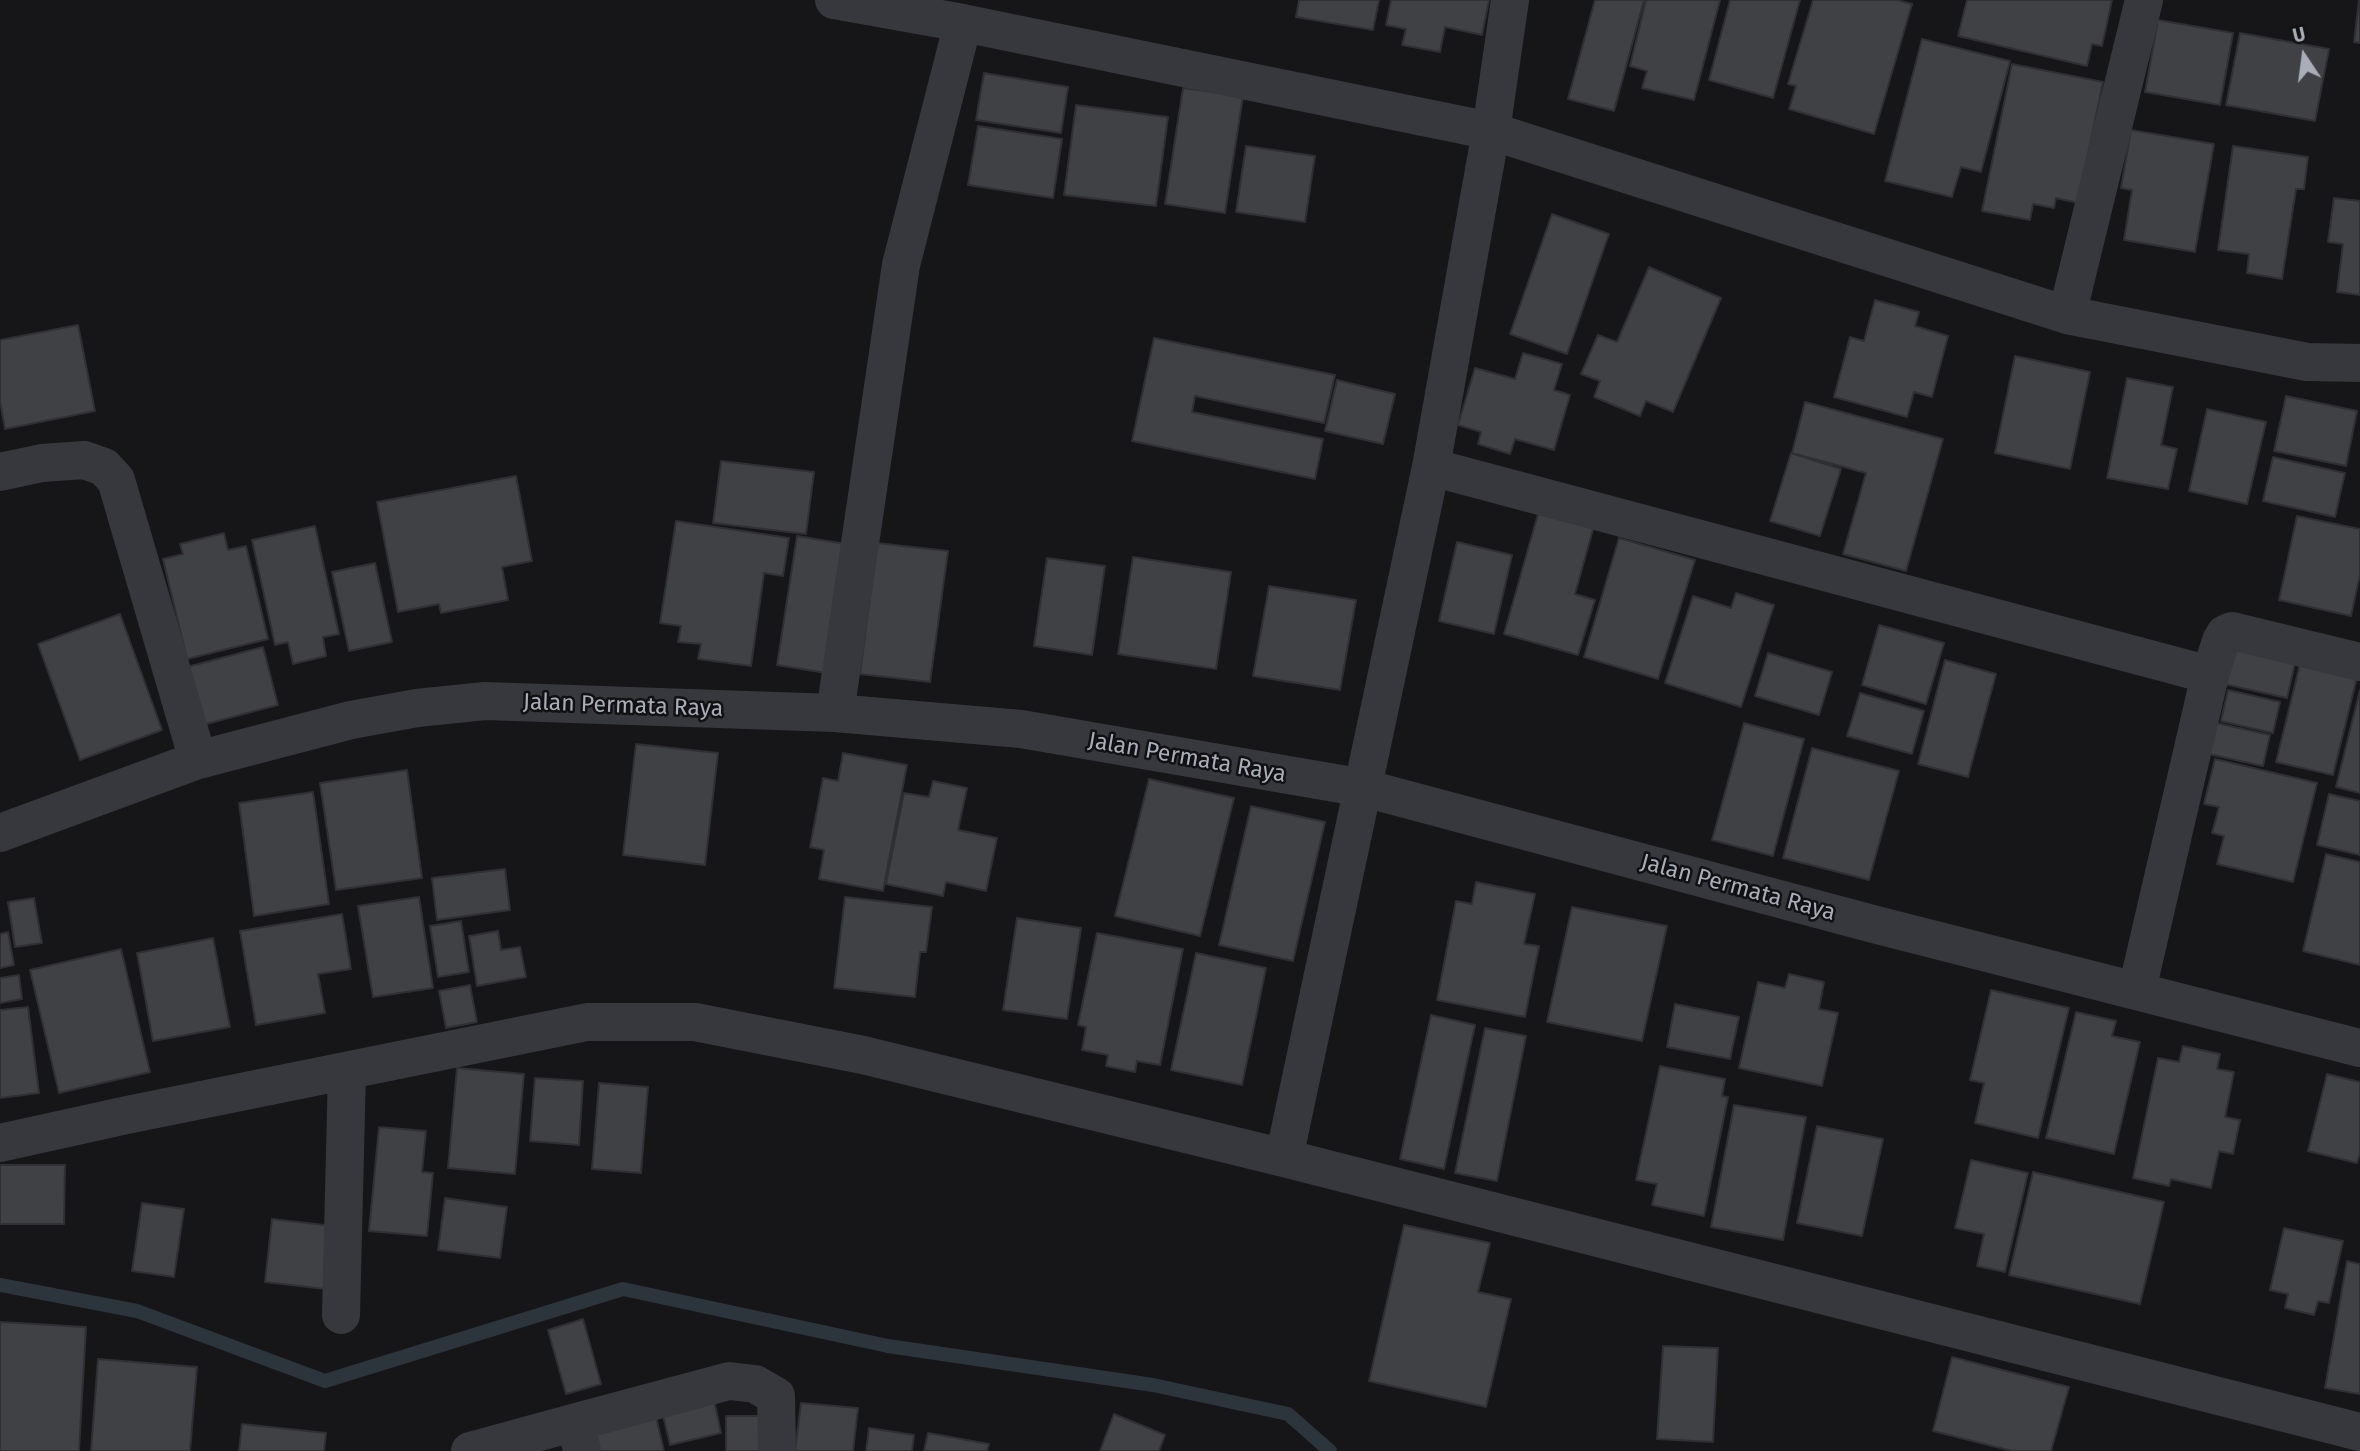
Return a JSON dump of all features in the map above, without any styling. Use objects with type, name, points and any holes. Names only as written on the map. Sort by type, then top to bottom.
[{"type":"street","points":[[834,0],[962,23],[1491,131],[2067,314],[2307,362],[2360,363]]},
{"type":"street","points":[[1284,1158],[1431,467],[1491,131],[1510,0]]},
{"type":"street","points":[[2067,314],[2144,0]]},
{"type":"street","points":[[835,713],[901,265],[962,23]]},
{"type":"street","points":[[0,471],[42,463],[84,460],[103,467],[116,480],[198,760]]},
{"type":"street","points":[[1431,467],[2210,675]]},
{"type":"street","points":[[2137,990],[2210,675],[2225,634],[2232,631],[2360,662]]},
{"type":"street","name":"Jalan Permata Raya","points":[[0,833],[198,760],[351,720],[417,708],[485,701],[835,713],[1021,729],[1364,788],[1873,924],[2360,1048]]},
{"type":"street","points":[[0,1143],[587,1023],[695,1022],[863,1055],[1284,1158],[2360,1432]]},
{"type":"street","points":[[341,1315],[347,1071]]},
{"type":"street","points":[[470,1451],[579,1437],[729,1381],[755,1384],[776,1396],[777,1451]]},
{"type":"building","points":[[1299,0],[1379,0],[1373,30],[1296,17]]},
{"type":"building","points":[[1391,0],[1489,0],[1482,35],[1445,27],[1440,52],[1402,45],[1406,29],[1386,25]]},
{"type":"building","points":[[1595,0],[1644,0],[1614,111],[1568,99]]},
{"type":"building","points":[[1646,0],[1720,0],[1694,100],[1642,88],[1647,71],[1630,66]]},
{"type":"building","points":[[1730,0],[1800,0],[1773,98],[1709,80]]},
{"type":"building","points":[[1813,0],[1897,0],[1912,4],[1874,134],[1789,109],[1796,86],[1788,84]]},
{"type":"building","points":[[1967,0],[2112,0],[2102,46],[2092,44],[2087,66],[1958,36]]},
{"type":"building","points":[[2360,0],[2360,43],[2354,42]]},
{"type":"building","points":[[2158,20],[2233,33],[2220,105],[2145,92]]},
{"type":"building","points":[[2240,33],[2329,49],[2315,121],[2226,105]]},
{"type":"building","points":[[1922,39],[2010,61],[1981,172],[1961,167],[1952,197],[1885,181]]},
{"type":"building","points":[[2012,64],[2103,82],[2078,203],[2056,198],[2054,208],[2033,204],[2030,220],[1982,211]]},
{"type":"building","points":[[984,73],[1068,87],[1061,133],[976,120]]},
{"type":"building","points":[[1183,88],[1243,96],[1225,213],[1165,204]]},
{"type":"building","points":[[1076,105],[1168,117],[1156,206],[1064,195]]},
{"type":"building","points":[[978,126],[1062,139],[1053,198],[968,185]]},
{"type":"building","points":[[2131,130],[2214,144],[2195,252],[2124,240],[2132,190],[2121,188]]},
{"type":"building","points":[[1246,146],[1315,156],[1305,222],[1236,212]]},
{"type":"building","points":[[2233,146],[2308,157],[2304,189],[2296,189],[2282,279],[2247,273],[2249,254],[2218,250]]},
{"type":"building","points":[[2334,198],[2360,201],[2360,295],[2337,292],[2343,244],[2328,242]]},
{"type":"building","points":[[1552,214],[1609,234],[1567,354],[1510,334]]},
{"type":"building","points":[[1649,267],[1721,298],[1673,412],[1646,401],[1640,416],[1594,397],[1600,381],[1581,374],[1598,335],[1617,342]]},
{"type":"building","points":[[1875,300],[1919,312],[1915,326],[1948,336],[1932,397],[1914,392],[1907,417],[1834,397],[1850,337],[1864,341]]},
{"type":"building","points":[[78,325],[95,411],[5,429],[0,401],[0,340]]},
{"type":"building","points":[[1154,338],[1335,375],[1324,423],[1195,396],[1192,412],[1323,439],[1315,479],[1132,441]]},
{"type":"building","points":[[1523,353],[1562,364],[1554,390],[1570,395],[1554,450],[1515,439],[1510,454],[1478,444],[1481,432],[1458,425],[1475,368],[1515,379]]},
{"type":"building","points":[[2015,356],[2090,372],[2070,469],[1995,453]]},
{"type":"building","points":[[2127,378],[2173,387],[2161,445],[2177,449],[2168,489],[2107,478]]},
{"type":"building","points":[[1337,380],[1395,394],[1383,444],[1325,431]]},
{"type":"building","points":[[2286,396],[2357,411],[2346,466],[2274,451]]},
{"type":"building","points":[[1805,402],[1943,439],[1906,571],[1843,554],[1866,473],[1792,453]]},
{"type":"building","points":[[2207,409],[2266,422],[2247,504],[2189,491]]},
{"type":"building","points":[[1791,453],[1841,469],[1820,536],[1770,521]]},
{"type":"building","points":[[2273,457],[2345,473],[2335,517],[2263,501]]},
{"type":"building","points":[[721,461],[814,472],[806,534],[713,523]]},
{"type":"building","points":[[516,476],[532,561],[502,567],[508,600],[441,613],[439,604],[398,612],[377,502]]},
{"type":"building","points":[[1540,507],[1595,522],[1575,594],[1595,600],[1578,655],[1504,634]]},
{"type":"building","points":[[2297,516],[2360,529],[2360,574],[2351,616],[2279,600]]},
{"type":"building","points":[[676,521],[789,538],[783,576],[764,573],[751,666],[698,659],[701,644],[678,642],[681,626],[660,623]]},
{"type":"building","points":[[315,526],[339,634],[323,637],[326,656],[293,664],[288,642],[275,645],[252,540]]},
{"type":"building","points":[[224,533],[228,550],[246,546],[268,639],[187,659],[163,559],[183,554],[180,544]]},
{"type":"building","points":[[797,536],[846,544],[826,673],[777,665]]},
{"type":"building","points":[[1619,538],[1695,560],[1658,679],[1584,657]]},
{"type":"building","points":[[1457,542],[1512,555],[1494,634],[1439,621]]},
{"type":"building","points":[[877,543],[948,551],[930,682],[860,674]]},
{"type":"building","points":[[1133,557],[1231,572],[1216,669],[1118,654]]},
{"type":"building","points":[[1047,558],[1105,566],[1092,655],[1034,646]]},
{"type":"building","points":[[375,563],[392,642],[349,651],[332,572]]},
{"type":"building","points":[[1269,586],[1356,600],[1340,690],[1253,676]]},
{"type":"building","points":[[1736,593],[1774,605],[1741,707],[1665,683],[1693,596],[1731,608]]},
{"type":"building","points":[[120,614],[162,730],[80,760],[38,644]]},
{"type":"building","points":[[1879,625],[1944,643],[1926,704],[1862,685]]},
{"type":"building","points":[[2230,640],[2297,654],[2287,698],[2220,683]]},
{"type":"building","points":[[263,647],[278,705],[202,725],[187,667]]},
{"type":"building","points":[[1768,653],[1832,672],[1819,715],[1755,696]]},
{"type":"building","points":[[1945,660],[1996,674],[1968,777],[1918,764]]},
{"type":"building","points":[[2300,664],[2357,677],[2333,775],[2276,762]]},
{"type":"building","points":[[2228,690],[2280,702],[2273,733],[2221,721]]},
{"type":"building","points":[[2360,690],[2360,793],[2336,787]]},
{"type":"building","points":[[1860,693],[1924,711],[1912,754],[1847,736]]},
{"type":"building","points":[[2212,722],[2270,735],[2263,766],[2204,753]]},
{"type":"building","points":[[1744,723],[1804,739],[1773,856],[1712,840]]},
{"type":"building","points":[[636,744],[718,753],[705,865],[623,855]]},
{"type":"building","points":[[1812,748],[1899,771],[1869,880],[1783,858]]},
{"type":"building","points":[[843,753],[907,765],[883,891],[819,879],[824,850],[810,847],[823,778],[838,781]]},
{"type":"building","points":[[2215,759],[2317,783],[2293,882],[2217,864],[2224,836],[2212,833],[2219,807],[2204,804]]},
{"type":"building","points":[[407,770],[422,878],[336,890],[320,783]]},
{"type":"building","points":[[1149,779],[1234,798],[1200,936],[1115,916]]},
{"type":"building","points":[[933,781],[967,788],[958,830],[997,838],[986,891],[946,882],[943,896],[886,884],[904,793],[929,797]]},
{"type":"building","points":[[313,792],[329,904],[254,916],[239,803]]},
{"type":"building","points":[[2329,794],[2360,801],[2360,855],[2317,845]]},
{"type":"building","points":[[1251,806],[1325,822],[1293,961],[1219,945]]},
{"type":"building","points":[[2326,854],[2360,862],[2360,965],[2303,951]]},
{"type":"building","points":[[505,869],[510,910],[437,920],[432,878]]},
{"type":"building","points":[[1476,882],[1535,894],[1524,944],[1539,946],[1525,1017],[1437,1000],[1456,901],[1472,904]]},
{"type":"building","points":[[419,897],[433,988],[373,997],[358,906]]},
{"type":"building","points":[[845,897],[932,907],[926,952],[920,952],[915,997],[834,988]]},
{"type":"building","points":[[34,898],[42,943],[15,947],[8,902]]},
{"type":"building","points":[[1572,907],[1667,926],[1642,1041],[1547,1022]]},
{"type":"building","points":[[342,914],[351,969],[318,974],[325,1013],[256,1025],[240,931]]},
{"type":"building","points":[[1017,918],[1081,928],[1067,1019],[1003,1010]]},
{"type":"building","points":[[461,921],[469,972],[438,977],[430,926]]},
{"type":"building","points":[[498,931],[501,950],[520,947],[526,977],[477,986],[469,936]]},
{"type":"building","points":[[8,932],[14,965],[0,968],[0,934]]},
{"type":"building","points":[[1097,933],[1183,949],[1160,1065],[1137,1061],[1135,1072],[1106,1066],[1108,1055],[1082,1050],[1086,1027],[1078,1025]]},
{"type":"building","points":[[213,938],[230,1027],[153,1041],[137,953]]},
{"type":"building","points":[[121,949],[150,1072],[59,1093],[30,970]]},
{"type":"building","points":[[1196,953],[1266,968],[1242,1085],[1171,1070]]},
{"type":"building","points":[[1789,974],[1824,982],[1819,1009],[1838,1013],[1822,1086],[1739,1068],[1758,982],[1785,988]]},
{"type":"building","points":[[19,975],[22,999],[0,1003],[0,978]]},
{"type":"building","points":[[470,985],[477,1022],[446,1028],[439,991]]},
{"type":"building","points":[[1991,990],[2069,1008],[2038,1138],[1975,1123],[1984,1083],[1970,1080]]},
{"type":"building","points":[[1675,1004],[1739,1017],[1730,1059],[1667,1047]]},
{"type":"building","points":[[28,1007],[39,1093],[0,1098],[0,1010]]},
{"type":"building","points":[[2076,1012],[2116,1021],[2112,1036],[2140,1042],[2114,1154],[2046,1138]]},
{"type":"building","points":[[1431,1015],[1475,1025],[1444,1169],[1400,1159]]},
{"type":"building","points":[[1485,1028],[1526,1036],[1497,1181],[1455,1173]]},
{"type":"building","points":[[2183,1046],[2220,1054],[2217,1069],[2234,1072],[2225,1117],[2240,1120],[2233,1154],[2219,1151],[2211,1188],[2171,1179],[2169,1186],[2133,1178],[2158,1058],[2179,1062]]},
{"type":"building","points":[[1660,1066],[1725,1079],[1722,1096],[1728,1097],[1704,1216],[1652,1205],[1657,1184],[1636,1180]]},
{"type":"building","points":[[457,1068],[524,1074],[515,1174],[448,1168]]},
{"type":"building","points":[[2327,1074],[2360,1082],[2360,1153],[2357,1163],[2308,1151]]},
{"type":"building","points":[[535,1078],[583,1081],[579,1145],[530,1141]]},
{"type":"building","points":[[599,1083],[648,1087],[641,1173],[592,1169]]},
{"type":"building","points":[[1734,1105],[1806,1117],[1783,1240],[1711,1227]]},
{"type":"building","points":[[1817,1126],[1883,1139],[1862,1236],[1797,1223]]},
{"type":"building","points":[[379,1127],[426,1131],[422,1172],[433,1173],[427,1236],[369,1231]]},
{"type":"building","points":[[1971,1160],[2028,1173],[2005,1272],[1977,1266],[1984,1234],[1955,1228]]},
{"type":"building","points":[[0,1165],[65,1165],[64,1224],[0,1224]]},
{"type":"building","points":[[2033,1172],[2164,1202],[2140,1304],[2009,1275]]},
{"type":"building","points":[[445,1198],[507,1207],[500,1258],[438,1250]]},
{"type":"building","points":[[142,1203],[184,1209],[174,1277],[132,1271]]},
{"type":"building","points":[[272,1219],[333,1226],[325,1289],[265,1282]]},
{"type":"building","points":[[1404,1225],[1490,1243],[1478,1292],[1511,1299],[1486,1407],[1369,1381]]},
{"type":"building","points":[[2284,1228],[2343,1241],[2329,1303],[2318,1301],[2314,1315],[2285,1308],[2288,1294],[2270,1290]]},
{"type":"building","points":[[2347,1261],[2360,1264],[2360,1394],[2325,1388]]},
{"type":"building","points":[[583,1319],[601,1384],[566,1394],[548,1330]]},
{"type":"building","points":[[0,1322],[86,1327],[79,1451],[0,1451]]},
{"type":"building","points":[[1663,1346],[1718,1348],[1713,1442],[1657,1439]]},
{"type":"building","points":[[1952,1357],[2069,1387],[2051,1451],[2012,1451],[1933,1431]]},
{"type":"building","points":[[98,1359],[197,1367],[190,1451],[91,1451]]},
{"type":"building","points":[[711,1386],[721,1433],[670,1445],[659,1398]]},
{"type":"building","points":[[801,1403],[858,1408],[853,1451],[795,1451]]},
{"type":"building","points":[[653,1404],[664,1451],[599,1451],[591,1419]]},
{"type":"building","points":[[1114,1414],[1165,1435],[1159,1451],[1100,1451]]},
{"type":"building","points":[[726,1416],[769,1416],[769,1451],[726,1451]]},
{"type":"building","points":[[242,1424],[326,1433],[324,1451],[239,1451]]},
{"type":"building","points":[[869,1428],[914,1435],[912,1451],[866,1451]]},
{"type":"building","points":[[928,1433],[989,1444],[987,1451],[924,1451]]},
{"type":"waterway","points":[[0,1285],[137,1311],[325,1381],[623,1289],[888,1346],[1153,1385],[1288,1414],[1330,1451]]}]
